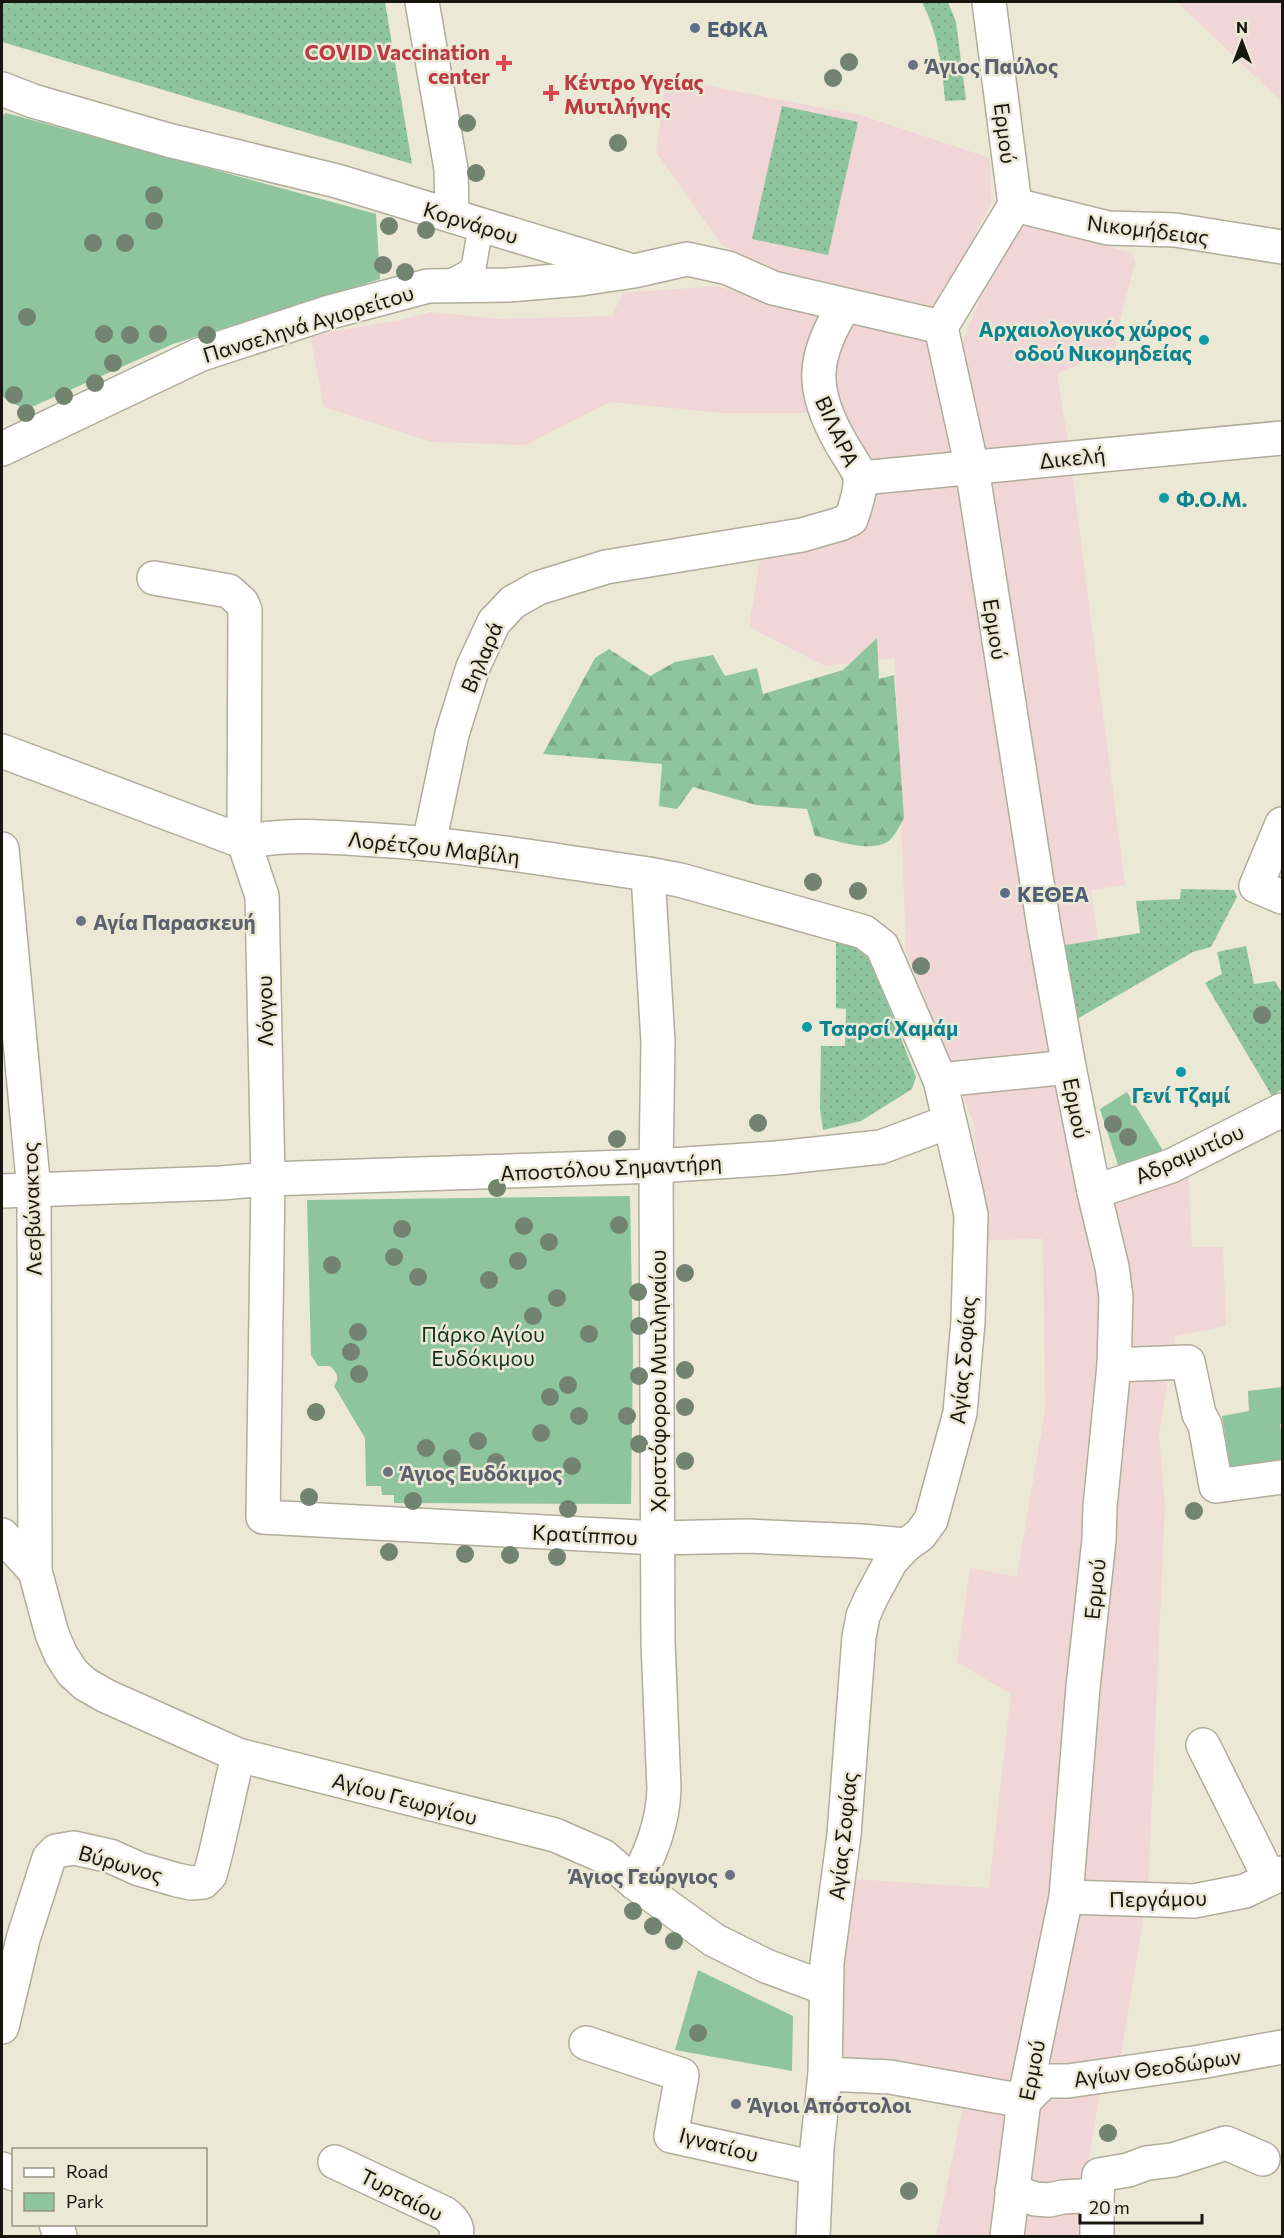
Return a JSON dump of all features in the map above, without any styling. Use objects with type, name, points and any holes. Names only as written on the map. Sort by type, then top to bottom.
[{"type":"street","points":[[422,2],[460,218]]},
{"type":"street","name":"Ερμού","points":[[989,2],[1015,205]]},
{"type":"street","name":"Κορνάρου","points":[[2,89],[33,101],[168,140],[337,181],[634,271],[687,260],[728,268],[773,288],[942,327]]},
{"type":"street","points":[[942,327],[1015,205]]},
{"type":"street","name":"Νικομήδειας","points":[[1015,205],[1108,228],[1175,230],[1282,247]]},
{"type":"street","name":"Πανσεληνά Αγιορείτου","points":[[2,449],[199,355],[330,312],[428,286],[519,284],[580,279],[634,271]]},
{"type":"street","name":"ΒΙΛΑΡΑ","points":[[742,545],[802,535],[840,525],[851,519],[861,478],[834,432],[818,391],[818,369],[822,351],[831,327],[844,306]]},
{"type":"street","name":"Ερμού","points":[[942,327],[972,468],[1042,916],[1069,1067],[1094,1192],[1112,1267],[1116,1297],[1114,1365],[1100,1507],[1099,1540],[1083,1687],[1066,1897],[1024,2101],[1012,2191],[999,2235]]},
{"type":"street","name":"Δικελή","points":[[861,478],[1282,438]]},
{"type":"street","name":"Βηλαρά","points":[[429,843],[453,734],[470,678],[484,642],[501,613],[513,602],[537,588],[606,567],[667,555],[742,545]]},
{"type":"street","name":"Λόγγου","points":[[154,578],[229,591],[242,603],[245,610],[244,842],[262,896],[268,1179],[263,1518]]},
{"type":"street","points":[[2,751],[244,842]]},
{"type":"street","points":[[1269,892],[1282,824]]},
{"type":"street","name":"Λορέτζου Μαβίλη","points":[[244,842],[274,836],[303,835],[429,843],[648,874],[680,880],[864,932],[874,938]]},
{"type":"street","name":"Λεσβώνακτος","points":[[2,864],[34,1191],[35,1571]]},
{"type":"street","name":"Χριστόφορου Μυτιληναίου","points":[[635,1883],[647,1861],[663,1810],[663,1731],[658,1642],[656,1166],[658,1042],[648,874]]},
{"type":"street","name":"Αγίας Σοφίας","points":[[825,1988],[844,1835],[859,1637],[863,1616],[891,1561],[906,1545],[920,1535],[931,1520],[960,1413],[968,1322],[970,1215],[940,1080],[882,946],[874,938]]},
{"type":"street","points":[[940,1080],[1069,1067]]},
{"type":"street","name":"Αδραμυτίου","points":[[1094,1192],[1171,1166],[1282,1110]]},
{"type":"street","name":"Αποστόλου Σημαντήρη","points":[[2,1191],[221,1183],[268,1179],[656,1166],[777,1158],[881,1147],[948,1122]]},
{"type":"street","points":[[1114,1365],[1188,1362],[1199,1414],[1205,1425],[1216,1486],[1282,1477]]},
{"type":"street","name":"Κρατίππου","points":[[263,1518],[658,1538],[757,1537],[861,1540],[906,1545]]},
{"type":"street","points":[[2,1535],[35,1571]]},
{"type":"street","name":"Αγίου Γεωργίου","points":[[35,1571],[52,1634],[61,1655],[78,1678],[106,1696],[238,1755],[555,1835],[603,1856],[635,1883],[714,1940],[766,1966],[825,1988]]},
{"type":"street","points":[[1203,1745],[1276,1876]]},
{"type":"street","name":"Βύρωνος","points":[[2,2026],[23,1939],[48,1858],[56,1851],[74,1848],[110,1856],[139,1869],[177,1880],[203,1882],[210,1875],[238,1755]]},
{"type":"street","name":"Περγάμου","points":[[1066,1897],[1194,1901],[1245,1891],[1276,1876]]},
{"type":"street","points":[[813,2236],[816,2168],[825,2074],[825,1988]]},
{"type":"street","name":"Ιγνατίου","points":[[586,2043],[682,2075],[671,2136],[816,2168]]},
{"type":"street","name":"Αγίων Θεοδώρων","points":[[1024,2101],[1044,2081],[1068,2081],[1200,2062],[1282,2047]]},
{"type":"street","points":[[825,2074],[890,2077],[1024,2101]]},
{"type":"street","points":[[1097,2236],[1099,2175],[1128,2170],[1147,2163],[1173,2160],[1226,2143],[1263,2159]]},
{"type":"street","name":"Τυρταίου","points":[[335,2162],[444,2213],[454,2222],[456,2236]]},
{"type":"street","points":[[1012,2191],[1042,2200],[1097,2195]]},
{"type":"lane","points":[[445,285],[469,272],[474,265],[479,236],[476,228],[460,218]]},
{"type":"shaded area","points":[[1177,2],[1282,2],[1282,102]]},
{"type":"shaded area","points":[[699,84],[860,115],[990,158],[991,203],[934,316],[861,300],[781,273],[722,245],[656,152],[665,86]]},
{"type":"shaded area","points":[[1015,222],[1132,253],[1135,263],[1116,335],[1116,347],[1057,374],[1068,441],[1125,885],[1091,890],[1098,941],[1044,949],[1088,1196],[1188,1172],[1192,1247],[1223,1247],[1226,1326],[1175,1336],[1159,1435],[1165,1506],[1148,1888],[1119,2069],[1018,2092],[828,2071],[854,1879],[989,1888],[1011,1694],[957,1662],[970,1568],[1017,1577],[1045,1410],[1043,1239],[983,1240],[974,1124],[906,951],[895,658],[825,666],[749,627],[762,548],[870,493],[816,413],[723,413],[610,402],[525,445],[432,442],[324,407],[310,335],[401,320],[431,312],[501,319],[612,316],[623,293],[717,286],[811,314],[961,347]]},
{"type":"shaded area","points":[[1045,2085],[1100,2090],[1084,2187],[1086,2236],[936,2236],[966,2094]]},
{"type":"green space","points":[[2,2],[385,2],[412,164],[2,42]]},
{"type":"green space","points":[[922,2],[948,2],[956,22],[966,100],[945,101],[938,50],[932,26]]},
{"type":"green space","points":[[782,106],[858,122],[828,255],[752,239]]},
{"type":"green space","points":[[6,113],[376,214],[380,279],[173,344],[25,410],[3,397],[2,116]]},
{"type":"green space","points":[[877,638],[879,679],[894,675],[904,818],[893,837],[883,844],[858,846],[815,836],[807,809],[756,805],[693,787],[677,809],[659,806],[662,764],[543,754],[595,658],[609,649],[650,676],[675,662],[713,655],[725,676],[757,668],[763,694],[843,670]]},
{"type":"green space","points":[[1181,889],[1234,890],[1237,897],[1211,947],[1193,952],[1077,1019],[1065,945],[1140,933],[1136,901],[1180,899]]},
{"type":"green space","points":[[836,936],[864,943],[916,1077],[912,1089],[861,1121],[823,1130],[820,1109],[821,1046],[845,1046],[846,1009],[836,1008]]},
{"type":"green space","points":[[1246,946],[1254,984],[1275,981],[1282,993],[1282,1089],[1272,1096],[1205,983],[1222,974],[1217,952]]},
{"type":"green space","points":[[1127,1092],[1167,1157],[1119,1168],[1100,1109]]},
{"type":"green space","name":"Πάρκο Αγίου Ευδόκιμου","points":[[630,1196],[633,1352],[631,1504],[394,1503],[394,1495],[382,1495],[381,1486],[366,1486],[365,1438],[334,1386],[337,1375],[330,1366],[318,1366],[311,1355],[307,1200]]},
{"type":"green space","points":[[1282,1387],[1282,1423],[1280,1424],[1282,1463],[1231,1471],[1222,1416],[1249,1411],[1248,1391]]},
{"type":"green space","points":[[698,1970],[793,2016],[792,2071],[675,2050]]},
{"type":"place","name":"ΕΦΚΑ","points":[[695,28]]},
{"type":"place","name":"COVID Vaccination center","points":[[504,63]]},
{"type":"place","name":"Άγιος Παύλος","points":[[913,65]]},
{"type":"place","name":"Κέντρο Υγείας Μυτιλήνης","points":[[551,93]]},
{"type":"place","name":"Αρχαιολογικός χώρος οδού Νικομηδείας","points":[[1204,340]]},
{"type":"place","name":"Φ.Ο.Μ.","points":[[1164,498]]},
{"type":"place","name":"ΚΕΘΕΑ","points":[[1005,893]]},
{"type":"place","name":"Αγία Παρασκευή","points":[[81,921]]},
{"type":"place","name":"Τσαρσί Χαμάμ","points":[[807,1027]]},
{"type":"place","name":"Γενί Τζαμί","points":[[1181,1072]]},
{"type":"place","name":"Άγιος Ευδόκιμος","points":[[388,1472]]},
{"type":"place","name":"Άγιος Γεώργιος","points":[[730,1875]]},
{"type":"place","name":"Άγιοι Απόστολοι","points":[[736,2104]]}]
